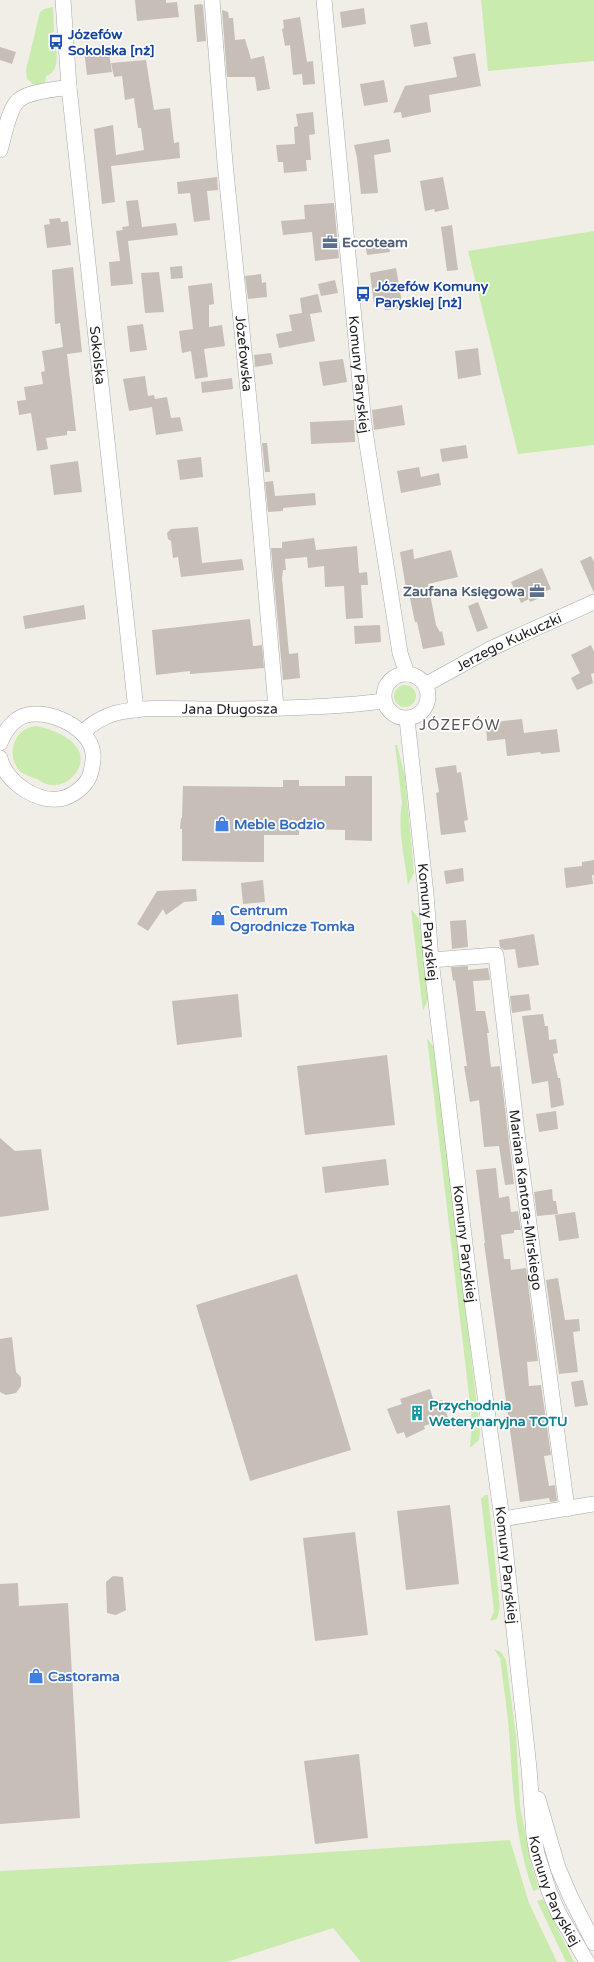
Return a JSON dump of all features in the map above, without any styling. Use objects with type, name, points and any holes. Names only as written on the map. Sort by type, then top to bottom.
[{"type":"street","name":"Sokolska","points":[[63,0],[69,87],[136,710]]},
{"type":"street","name":"Józefowska","points":[[212,0],[224,163],[250,413],[276,707]]},
{"type":"street","name":"Komuny Paryskiej","points":[[324,0],[364,425],[400,653],[407,674]]},
{"type":"street","points":[[0,150],[13,107],[19,99],[39,92],[69,87]]},
{"type":"street","name":"Jerzego Kukuczki","points":[[425,685],[492,648],[594,602]]},
{"type":"street","points":[[407,674],[417,677],[425,685],[428,696],[424,709],[414,717],[407,719],[400,718],[389,712],[384,701],[385,687],[394,677],[407,674]]},
{"type":"street","name":"Jana Długosza","points":[[82,733],[90,725],[115,713],[136,710],[276,707],[384,701]]},
{"type":"street","points":[[0,758],[6,772],[27,791],[47,798],[62,798],[77,792],[89,778],[93,754],[90,744],[82,733],[73,725],[52,716],[33,713],[16,720],[1,736]]},
{"type":"street","name":"Komuny Paryskiej","points":[[407,719],[426,894],[431,960],[471,1294],[502,1520],[529,1768],[534,1836],[541,1869],[558,1912],[587,1962]]},
{"type":"street","name":"Mariana Kantora-Mirskiego","points":[[431,960],[496,954],[526,1204],[567,1509]]},
{"type":"street","points":[[502,1520],[594,1504]]},
{"type":"street","name":"Komuny Paryskiej","points":[[529,1768],[558,1868],[571,1898],[594,1943]]},
{"type":"green space","points":[[481,0],[594,0],[594,61],[488,71]]},
{"type":"green space","points":[[53,7],[54,32],[50,33],[51,42],[55,42],[57,57],[56,66],[50,74],[46,76],[45,83],[34,85],[27,79],[26,70],[40,12],[44,9]]},
{"type":"green space","points":[[594,231],[594,445],[518,454],[468,251]]},
{"type":"green space","points":[[405,685],[413,688],[416,696],[413,704],[405,707],[397,704],[394,696],[397,688]]},
{"type":"green space","points":[[36,726],[60,734],[75,744],[78,749],[81,761],[73,777],[68,781],[57,785],[49,785],[27,775],[18,769],[14,762],[13,755],[15,742],[23,731]]},
{"type":"green space","points":[[395,745],[397,745],[405,776],[414,873],[408,885],[401,834],[400,823],[402,803]]},
{"type":"green space","points":[[411,909],[419,919],[429,997],[423,1011]]},
{"type":"green space","points":[[427,1038],[435,1049],[480,1432],[479,1440],[470,1448],[472,1421]]},
{"type":"green space","points":[[485,1495],[488,1495],[500,1608],[497,1619],[490,1621],[494,1611],[481,1499]]},
{"type":"green space","points":[[494,1649],[501,1652],[506,1660],[516,1736],[520,1806],[531,1863],[539,1889],[533,1891],[518,1831],[513,1792],[508,1722],[500,1658]]},
{"type":"green space","points":[[510,1840],[529,1903],[557,1962],[361,1962],[333,1928],[227,1962],[0,1962],[0,1871],[193,1861]]},
{"type":"green space","points":[[543,1899],[574,1962],[566,1962],[537,1901]]},
{"type":"building","points":[[135,0],[166,0],[166,3],[177,2],[179,17],[137,21]]},
{"type":"building","points":[[194,5],[203,5],[206,41],[197,42]]},
{"type":"building","points":[[364,8],[366,24],[342,28],[340,12]]},
{"type":"building","points":[[222,10],[228,12],[229,18],[233,18],[235,40],[245,39],[251,59],[264,56],[270,89],[257,91],[255,77],[227,77]]},
{"type":"building","points":[[300,17],[307,62],[313,61],[315,84],[303,85],[302,74],[293,75],[290,45],[285,46],[282,29],[284,28],[283,20]]},
{"type":"building","points":[[427,22],[431,44],[414,47],[410,25]]},
{"type":"building","points":[[0,47],[16,52],[12,64],[0,60]]},
{"type":"building","points":[[108,47],[112,72],[87,75],[84,50]]},
{"type":"building","points":[[475,53],[481,86],[429,95],[431,112],[402,118],[401,112],[393,113],[405,86],[457,77],[453,57]]},
{"type":"building","points":[[146,60],[154,110],[170,108],[174,143],[179,142],[180,158],[111,166],[115,202],[102,204],[94,129],[113,125],[116,155],[144,150],[141,128],[138,128],[134,98],[125,100],[122,76],[114,77],[111,63]]},
{"type":"building","points":[[384,80],[388,102],[364,106],[360,84]]},
{"type":"building","points":[[313,112],[315,134],[309,135],[311,160],[306,160],[307,171],[284,173],[283,162],[278,162],[276,145],[295,144],[294,127],[298,126],[296,114]]},
{"type":"building","points":[[389,139],[391,152],[374,155],[378,193],[361,194],[354,145]]},
{"type":"building","points":[[217,177],[218,190],[207,191],[210,220],[194,222],[190,193],[178,194],[177,182]]},
{"type":"building","points":[[443,177],[449,209],[435,212],[434,209],[425,211],[420,181]]},
{"type":"building","points":[[138,200],[142,227],[176,223],[178,235],[128,241],[133,284],[111,286],[109,262],[120,261],[116,231],[123,230],[122,227],[129,226],[126,201]]},
{"type":"building","points":[[334,203],[339,258],[315,261],[312,232],[283,235],[281,221],[305,219],[304,205]]},
{"type":"building","points":[[60,218],[61,222],[68,221],[71,245],[47,248],[44,225],[50,224],[49,219]]},
{"type":"building","points":[[452,225],[458,270],[447,271],[441,227]]},
{"type":"building","points":[[388,239],[390,252],[367,255],[365,243]]},
{"type":"building","points":[[182,266],[183,278],[171,279],[170,267]]},
{"type":"building","points":[[73,267],[82,352],[67,354],[76,431],[67,431],[67,435],[46,438],[48,449],[37,451],[31,413],[19,415],[17,401],[26,400],[24,387],[43,384],[41,372],[45,371],[42,351],[63,347],[60,323],[55,324],[52,270]]},
{"type":"building","points":[[396,268],[403,308],[385,310],[384,302],[374,304],[370,273]]},
{"type":"building","points":[[159,272],[164,312],[145,313],[141,273]]},
{"type":"building","points":[[261,274],[262,283],[266,282],[267,297],[248,299],[245,276]]},
{"type":"building","points":[[335,280],[338,293],[321,296],[318,284]]},
{"type":"building","points":[[212,283],[214,304],[209,305],[209,327],[222,325],[225,346],[204,349],[208,377],[195,379],[191,351],[182,353],[179,331],[193,329],[188,286]]},
{"type":"building","points":[[318,294],[322,312],[310,314],[315,341],[279,348],[276,334],[292,331],[289,315],[302,313],[300,298]]},
{"type":"building","points":[[143,324],[147,350],[130,352],[127,326]]},
{"type":"building","points":[[478,348],[481,375],[458,379],[455,351]]},
{"type":"building","points":[[271,353],[273,364],[255,367],[254,355]]},
{"type":"building","points":[[343,359],[347,382],[323,386],[319,362]]},
{"type":"building","points":[[145,376],[148,396],[154,395],[155,399],[167,397],[171,418],[180,417],[183,431],[156,435],[152,407],[129,411],[123,379]]},
{"type":"building","points":[[232,378],[233,389],[202,393],[201,382]]},
{"type":"building","points":[[402,405],[405,425],[374,430],[372,410]]},
{"type":"building","points":[[354,420],[355,442],[311,444],[310,422]]},
{"type":"building","points":[[262,443],[267,443],[270,472],[265,472]]},
{"type":"building","points":[[466,445],[468,458],[442,462],[440,449]]},
{"type":"building","points":[[201,457],[203,477],[180,480],[177,460]]},
{"type":"building","points":[[78,461],[82,492],[54,495],[50,465]]},
{"type":"building","points":[[419,467],[421,477],[439,473],[441,485],[401,493],[397,471]]},
{"type":"building","points":[[273,481],[275,496],[315,493],[316,505],[283,508],[283,511],[268,512],[265,482]]},
{"type":"building","points":[[198,527],[202,563],[242,559],[244,570],[181,577],[178,557],[173,558],[171,541],[168,539],[167,533],[171,529]]},
{"type":"building","points":[[314,538],[316,550],[357,546],[359,573],[367,572],[368,585],[361,585],[363,618],[346,619],[344,586],[325,587],[324,566],[308,568],[307,557],[285,559],[286,570],[283,570],[282,578],[289,654],[298,653],[300,678],[283,680],[271,548],[282,548],[282,542]]},
{"type":"building","points":[[413,549],[414,559],[451,550],[458,577],[428,584],[436,625],[440,632],[442,631],[445,645],[423,649],[417,622],[415,622],[408,589],[406,589],[400,552]]},
{"type":"building","points":[[591,556],[594,562],[594,593],[580,561]]},
{"type":"building","points":[[542,568],[551,589],[543,592],[545,596],[530,602],[529,599],[521,603],[511,582]]},
{"type":"building","points":[[478,602],[488,628],[477,632],[468,606]]},
{"type":"building","points":[[84,605],[86,619],[25,629],[23,616]]},
{"type":"building","points":[[250,619],[253,646],[262,645],[264,668],[190,674],[190,671],[156,675],[152,630]]},
{"type":"building","points":[[380,625],[381,642],[355,644],[354,626]]},
{"type":"building","points":[[591,645],[594,652],[594,673],[591,674],[593,683],[577,690],[571,678],[580,673],[571,655]]},
{"type":"building","points":[[522,719],[524,733],[557,729],[560,752],[541,754],[540,752],[507,756],[505,739],[487,741],[486,723]]},
{"type":"building","points":[[456,765],[457,773],[461,772],[468,820],[464,821],[466,832],[441,835],[436,793],[439,792],[435,768]]},
{"type":"building","points":[[345,776],[372,776],[372,841],[345,840],[345,830],[299,829],[299,835],[264,835],[264,862],[182,861],[182,829],[180,829],[182,818],[183,786],[283,787],[283,780],[299,780],[299,786],[345,786]]},
{"type":"building","points":[[594,860],[594,875],[592,875],[593,884],[566,888],[564,868],[582,866],[582,862]]},
{"type":"building","points":[[463,868],[464,881],[446,884],[444,871]]},
{"type":"building","points":[[263,880],[265,902],[243,904],[241,883]]},
{"type":"building","points":[[196,889],[197,901],[184,902],[166,915],[163,909],[148,931],[137,924],[157,891]]},
{"type":"building","points":[[466,920],[468,947],[452,949],[450,921]]},
{"type":"building","points":[[534,934],[539,965],[518,968],[515,949],[504,950],[500,947],[499,940]]},
{"type":"building","points":[[468,966],[468,970],[488,968],[490,980],[473,981],[476,1011],[485,1011],[489,1033],[487,1033],[491,1067],[500,1066],[514,1184],[505,1185],[499,1146],[484,1147],[479,1100],[470,1102],[464,1066],[467,1066],[455,980],[453,981],[451,967]]},
{"type":"building","points":[[238,994],[242,1037],[177,1045],[172,1001]]},
{"type":"building","points":[[529,994],[531,1010],[512,1013],[510,996]]},
{"type":"building","points":[[543,1014],[545,1026],[548,1026],[549,1040],[556,1039],[558,1053],[553,1054],[558,1078],[560,1078],[564,1105],[551,1108],[548,1081],[532,1084],[522,1016]]},
{"type":"building","points":[[387,1055],[395,1125],[305,1135],[297,1066]]},
{"type":"building","points":[[556,1111],[558,1129],[539,1132],[536,1114]]},
{"type":"building","points":[[0,1138],[15,1151],[41,1149],[49,1210],[0,1217]]},
{"type":"building","points":[[386,1159],[389,1185],[325,1193],[322,1167]]},
{"type":"building","points":[[496,1168],[499,1198],[509,1196],[511,1212],[518,1211],[521,1230],[514,1230],[514,1233],[501,1235],[504,1259],[510,1259],[511,1270],[526,1268],[538,1361],[527,1362],[529,1386],[541,1385],[551,1455],[544,1456],[549,1486],[555,1485],[557,1501],[550,1502],[549,1498],[520,1502],[484,1243],[476,1170]]},
{"type":"building","points":[[552,1189],[553,1201],[556,1201],[558,1214],[537,1216],[534,1192]]},
{"type":"building","points":[[575,1212],[579,1238],[559,1241],[555,1215]]},
{"type":"building","points":[[297,1274],[351,1450],[250,1481],[196,1305]]},
{"type":"building","points":[[558,1278],[565,1320],[579,1319],[580,1331],[573,1332],[578,1372],[559,1374],[546,1280]]},
{"type":"building","points":[[12,1337],[16,1372],[21,1377],[21,1386],[16,1393],[6,1395],[0,1392],[0,1339]]},
{"type":"building","points":[[583,1380],[588,1405],[575,1407],[571,1382]]},
{"type":"building","name":"Przychodnia Weterynaryjna TOTU","points":[[430,1389],[434,1402],[442,1400],[448,1418],[424,1426],[425,1429],[406,1438],[404,1432],[397,1434],[387,1409],[402,1404],[400,1399]]},
{"type":"building","points":[[450,1505],[459,1584],[406,1590],[397,1511]]},
{"type":"building","points":[[355,1532],[368,1635],[315,1641],[303,1538]]},
{"type":"building","points":[[113,1576],[123,1577],[126,1610],[116,1615],[107,1613],[106,1582]]},
{"type":"building","name":"Castorama","points":[[18,1583],[19,1606],[68,1603],[80,1818],[0,1824],[0,1584]]},
{"type":"building","points":[[359,1754],[368,1838],[315,1844],[304,1761]]},
{"type":"place","name":"Józefów Sokolska [nż]","points":[[56,42]]},
{"type":"place","name":"Eccoteam","points":[[330,242]]},
{"type":"place","name":"Józefów Komuny Paryskiej [nż]","points":[[363,294]]},
{"type":"place","name":"Zaufana Księgowa","points":[[537,591]]},
{"type":"place","name":"Meble Bodzio","points":[[222,824]]},
{"type":"place","name":"Centrum Ogrodnicze Tomka","points":[[218,918]]},
{"type":"place","name":"Przychodnia Weterynaryjna TOTU","points":[[417,1413]]},
{"type":"place","name":"Castorama","points":[[36,1676]]},
{"type":"district","name":"JÓZEFÓW","points":[[460,725]]}]
